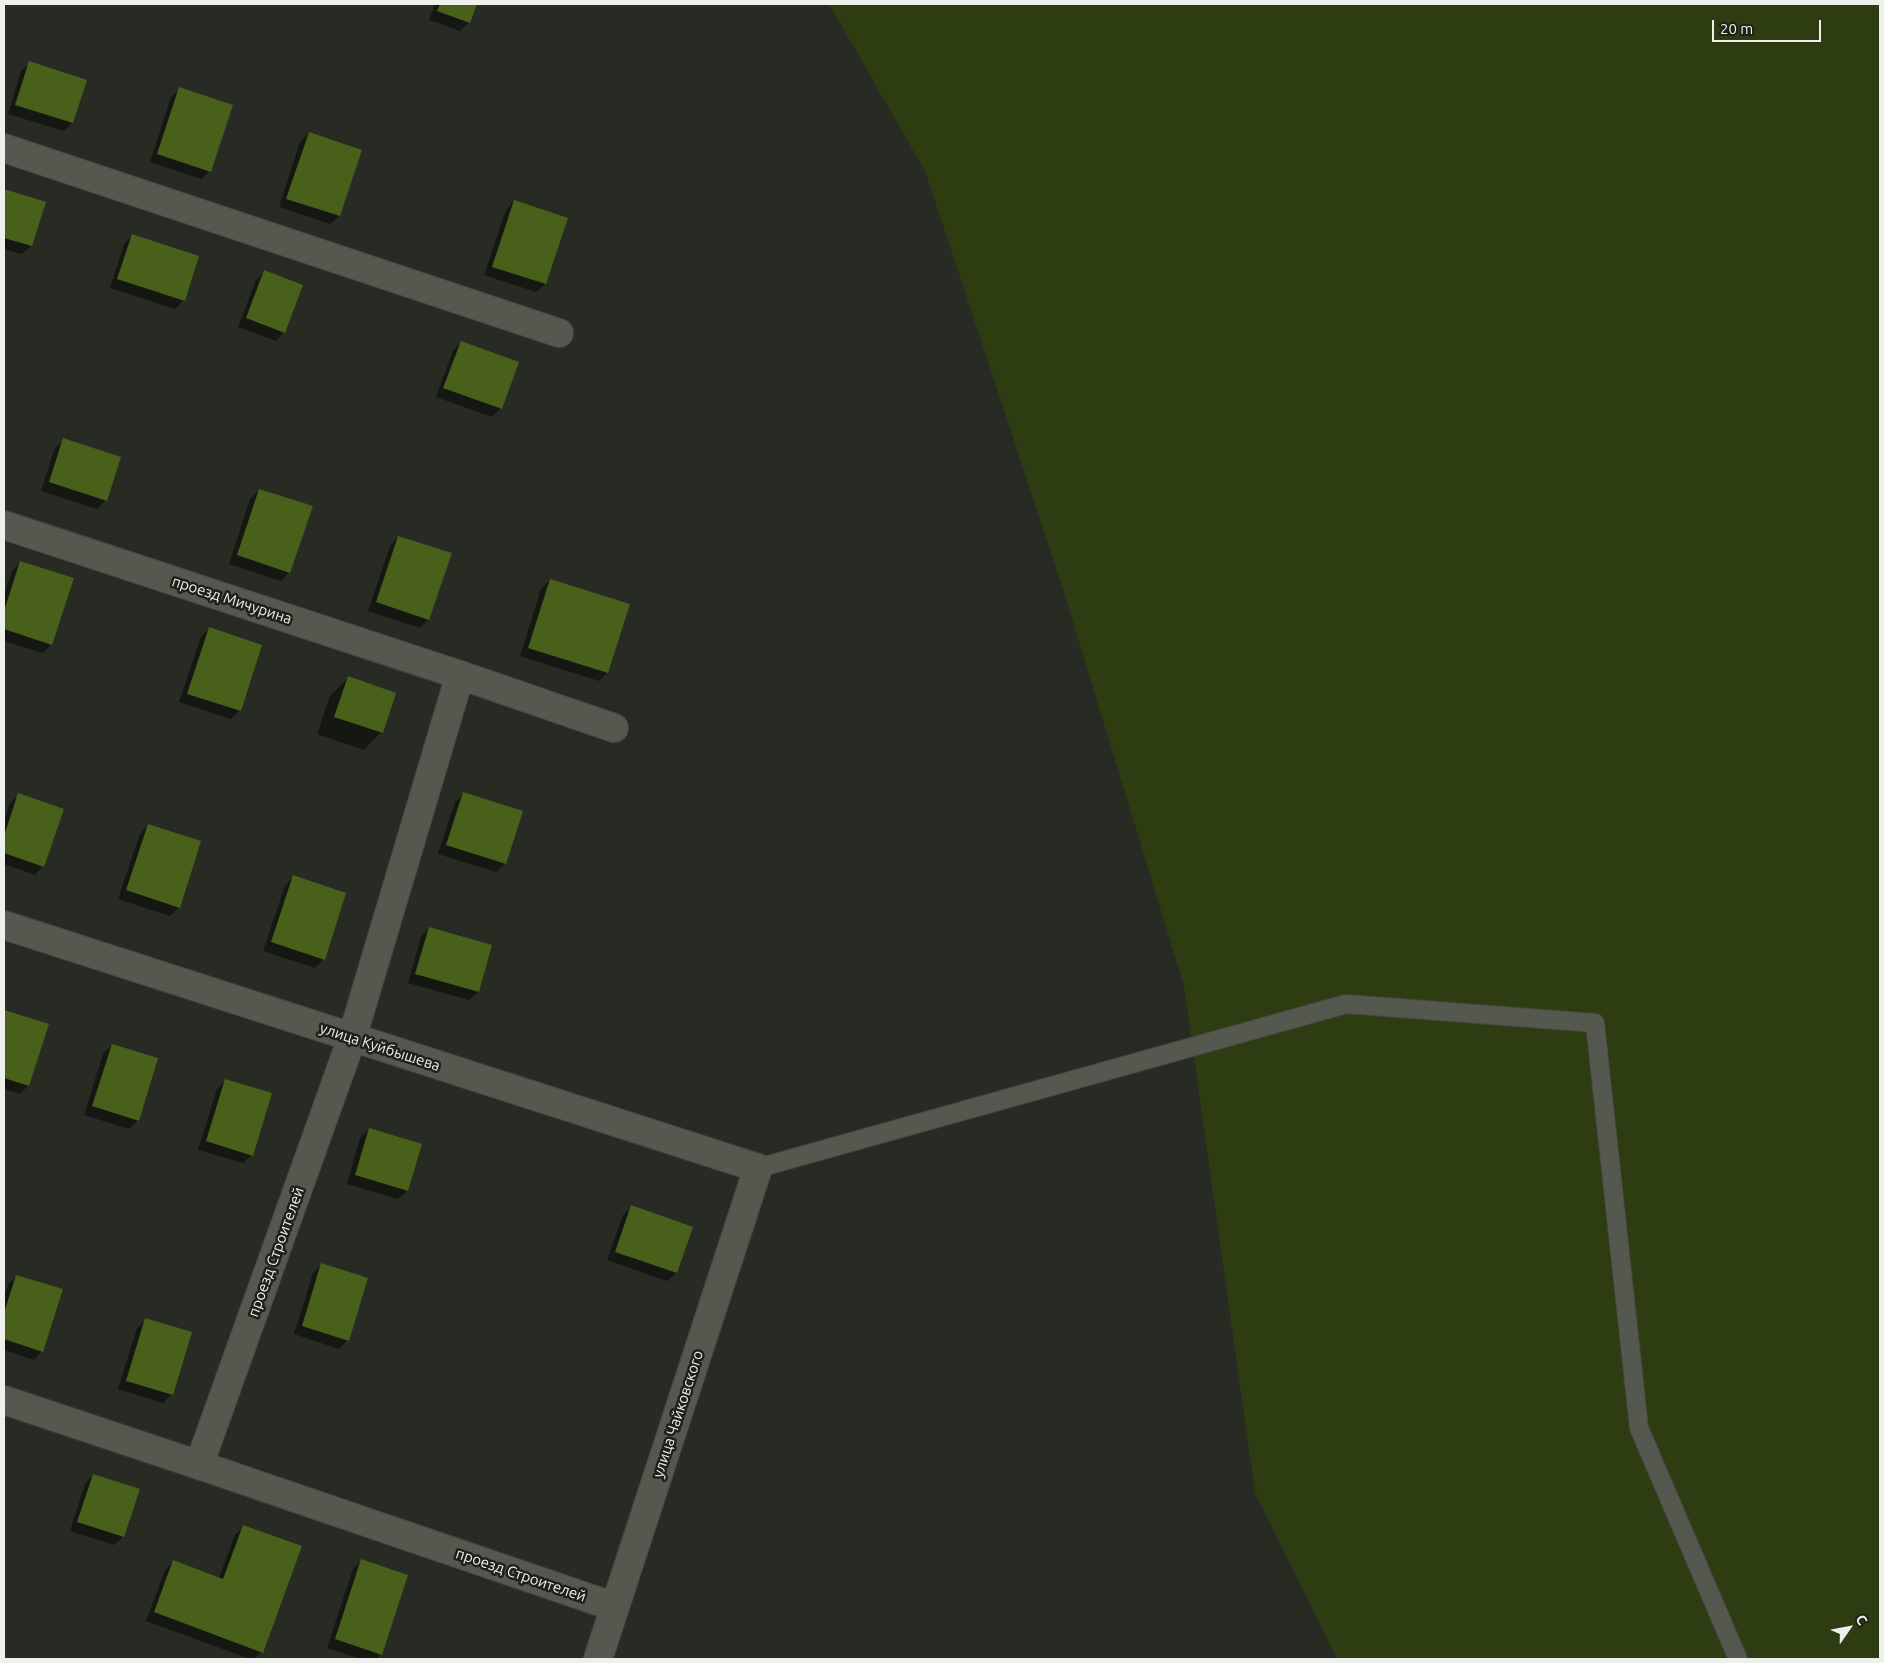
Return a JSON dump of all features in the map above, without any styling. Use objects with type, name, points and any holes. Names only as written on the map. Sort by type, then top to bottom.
[{"type":"street","points":[[4,148],[559,333]]},
{"type":"street","name":"проезд Мичурина","points":[[4,525],[460,675],[614,728]]},
{"type":"street","points":[[352,1038],[460,675]]},
{"type":"street","name":"улица Куйбышева","points":[[4,925],[758,1168]]},
{"type":"street","name":"проезд Строителей","points":[[199,1465],[352,1038]]},
{"type":"street","name":"улица Чайковского","points":[[598,1659],[758,1168]]},
{"type":"street","name":"проезд Строителей","points":[[4,1400],[615,1608]]},
{"type":"lane","points":[[758,1168],[1346,1004],[1595,1023],[1639,1428],[1738,1659]]},
{"type":"green space","points":[[829,4],[1880,4],[1880,1659],[1337,1659],[1255,1493],[1184,986],[1062,586],[925,171]]},
{"type":"building","points":[[440,4],[477,4],[470,23],[437,11]]},
{"type":"building","points":[[29,61],[87,80],[73,123],[15,105]]},
{"type":"building","points":[[179,87],[233,105],[211,172],[157,154]]},
{"type":"building","points":[[309,132],[362,150],[340,216],[286,199]]},
{"type":"building","points":[[4,189],[46,202],[32,246],[4,238]]},
{"type":"building","points":[[514,200],[568,218],[546,284],[492,267]]},
{"type":"building","points":[[132,234],[199,256],[185,301],[117,279]]},
{"type":"building","points":[[264,270],[303,285],[285,333],[246,318]]},
{"type":"building","points":[[461,341],[519,362],[502,409],[443,388]]},
{"type":"building","points":[[63,438],[121,457],[107,501],[49,482]]},
{"type":"building","points":[[259,489],[313,506],[290,573],[237,555]]},
{"type":"building","points":[[398,536],[452,553],[429,620],[376,602]]},
{"type":"building","points":[[20,561],[74,578],[52,645],[4,629],[4,611]]},
{"type":"building","points":[[550,579],[630,604],[608,673],[528,648]]},
{"type":"building","points":[[209,627],[262,645],[241,711],[187,694]]},
{"type":"building","points":[[348,676],[396,693],[383,733],[334,717]]},
{"type":"building","points":[[463,792],[523,811],[506,864],[446,845]]},
{"type":"building","points":[[18,793],[64,809],[44,867],[4,853],[4,836]]},
{"type":"building","points":[[148,824],[201,841],[180,908],[126,890]]},
{"type":"building","points":[[293,875],[346,893],[325,960],[271,942]]},
{"type":"building","points":[[429,927],[492,945],[479,992],[415,974]]},
{"type":"building","points":[[4,1010],[49,1024],[29,1086],[4,1078]]},
{"type":"building","points":[[112,1044],[158,1058],[139,1121],[92,1106]]},
{"type":"building","points":[[225,1079],[272,1093],[253,1156],[206,1141]]},
{"type":"building","points":[[369,1128],[422,1144],[408,1191],[355,1175]]},
{"type":"building","points":[[631,1205],[693,1227],[677,1273],[615,1252]]},
{"type":"building","points":[[321,1263],[368,1278],[349,1341],[302,1326]]},
{"type":"building","points":[[16,1275],[63,1289],[43,1352],[4,1339],[4,1313]]},
{"type":"building","points":[[145,1318],[192,1332],[173,1395],[126,1381]]},
{"type":"building","points":[[93,1474],[140,1489],[124,1537],[77,1522]]},
{"type":"building","points":[[243,1525],[302,1546],[263,1653],[154,1612],[173,1560],[223,1579]]},
{"type":"building","points":[[361,1559],[408,1575],[382,1655],[335,1639]]}]
